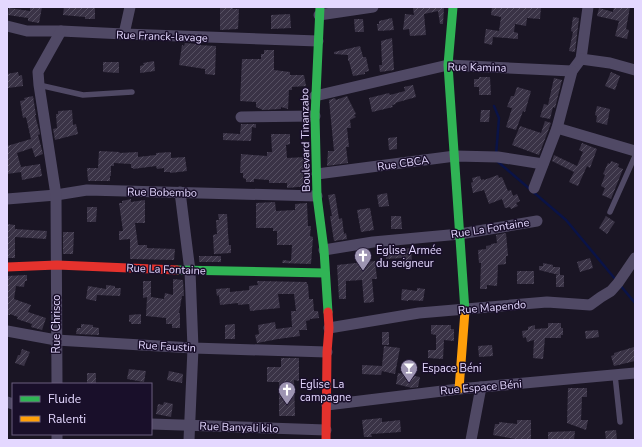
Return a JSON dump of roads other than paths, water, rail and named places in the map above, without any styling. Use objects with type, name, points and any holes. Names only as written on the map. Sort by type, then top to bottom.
[{"type":"street","points":[[124,34],[130,7]]},
{"type":"street","points":[[319,11],[373,7]]},
{"type":"street","points":[[453,7],[448,64],[465,309],[459,389]]},
{"type":"street","points":[[534,188],[557,128],[572,71],[581,59],[588,7]]},
{"type":"street","name":"Boulevard Tinanzabo","points":[[319,11],[314,116],[318,196],[324,250],[329,328],[327,352],[326,435]]},
{"type":"street","name":"Rue Franck-lavage","points":[[7,26],[27,32],[61,31],[318,41]]},
{"type":"street","name":"Rue Chrisco","points":[[57,383],[56,195],[38,85],[38,72],[61,31]]},
{"type":"street","points":[[581,59],[610,63],[635,70]]},
{"type":"street","name":"Rue Kamina","points":[[315,96],[448,64],[572,71]]},
{"type":"street","points":[[241,117],[314,116]]},
{"type":"street","points":[[557,128],[635,151]]},
{"type":"street","name":"Rue CBCA","points":[[317,174],[455,156],[494,157],[543,164]]},
{"type":"street","name":"Rue Bobembo","points":[[7,199],[56,195],[87,190],[318,196]]},
{"type":"street","points":[[180,192],[190,271],[193,348],[189,440]]},
{"type":"street","name":"Rue La Fontaine","points":[[324,250],[373,242],[460,234],[538,221]]},
{"type":"street","name":"Rue Mapendo","points":[[329,328],[419,313],[547,302],[590,305],[614,287],[635,258]]},
{"type":"street","name":"Rue La Fontaine","points":[[7,267],[57,264],[190,271],[325,273]]},
{"type":"street","name":"Rue Faustin","points":[[7,331],[56,340],[193,348],[327,352]]},
{"type":"street","name":"Rue Espace Béni","points":[[327,405],[459,389],[635,373]]},
{"type":"street","points":[[471,440],[480,387]]},
{"type":"street","name":"Rue Banyali kilo","points":[[152,424],[326,435]]},
{"type":"lane","points":[[38,85],[83,94],[132,92]]},
{"type":"lane","points":[[610,212],[635,156]]},
{"type":"lane","points":[[615,375],[620,422]]},
{"type":"waterway","points":[[494,106],[499,118],[496,155]]},
{"type":"waterway","points":[[497,161],[566,220],[616,280]]},
{"type":"waterway","points":[[620,285],[635,303]]},
{"type":"place","name":"Eglise Armée du seigneur","points":[[363,271]]},
{"type":"place","name":"Espace Béni","points":[[409,383]]},
{"type":"place","name":"Eglise La campagne","points":[[287,405]]}]
